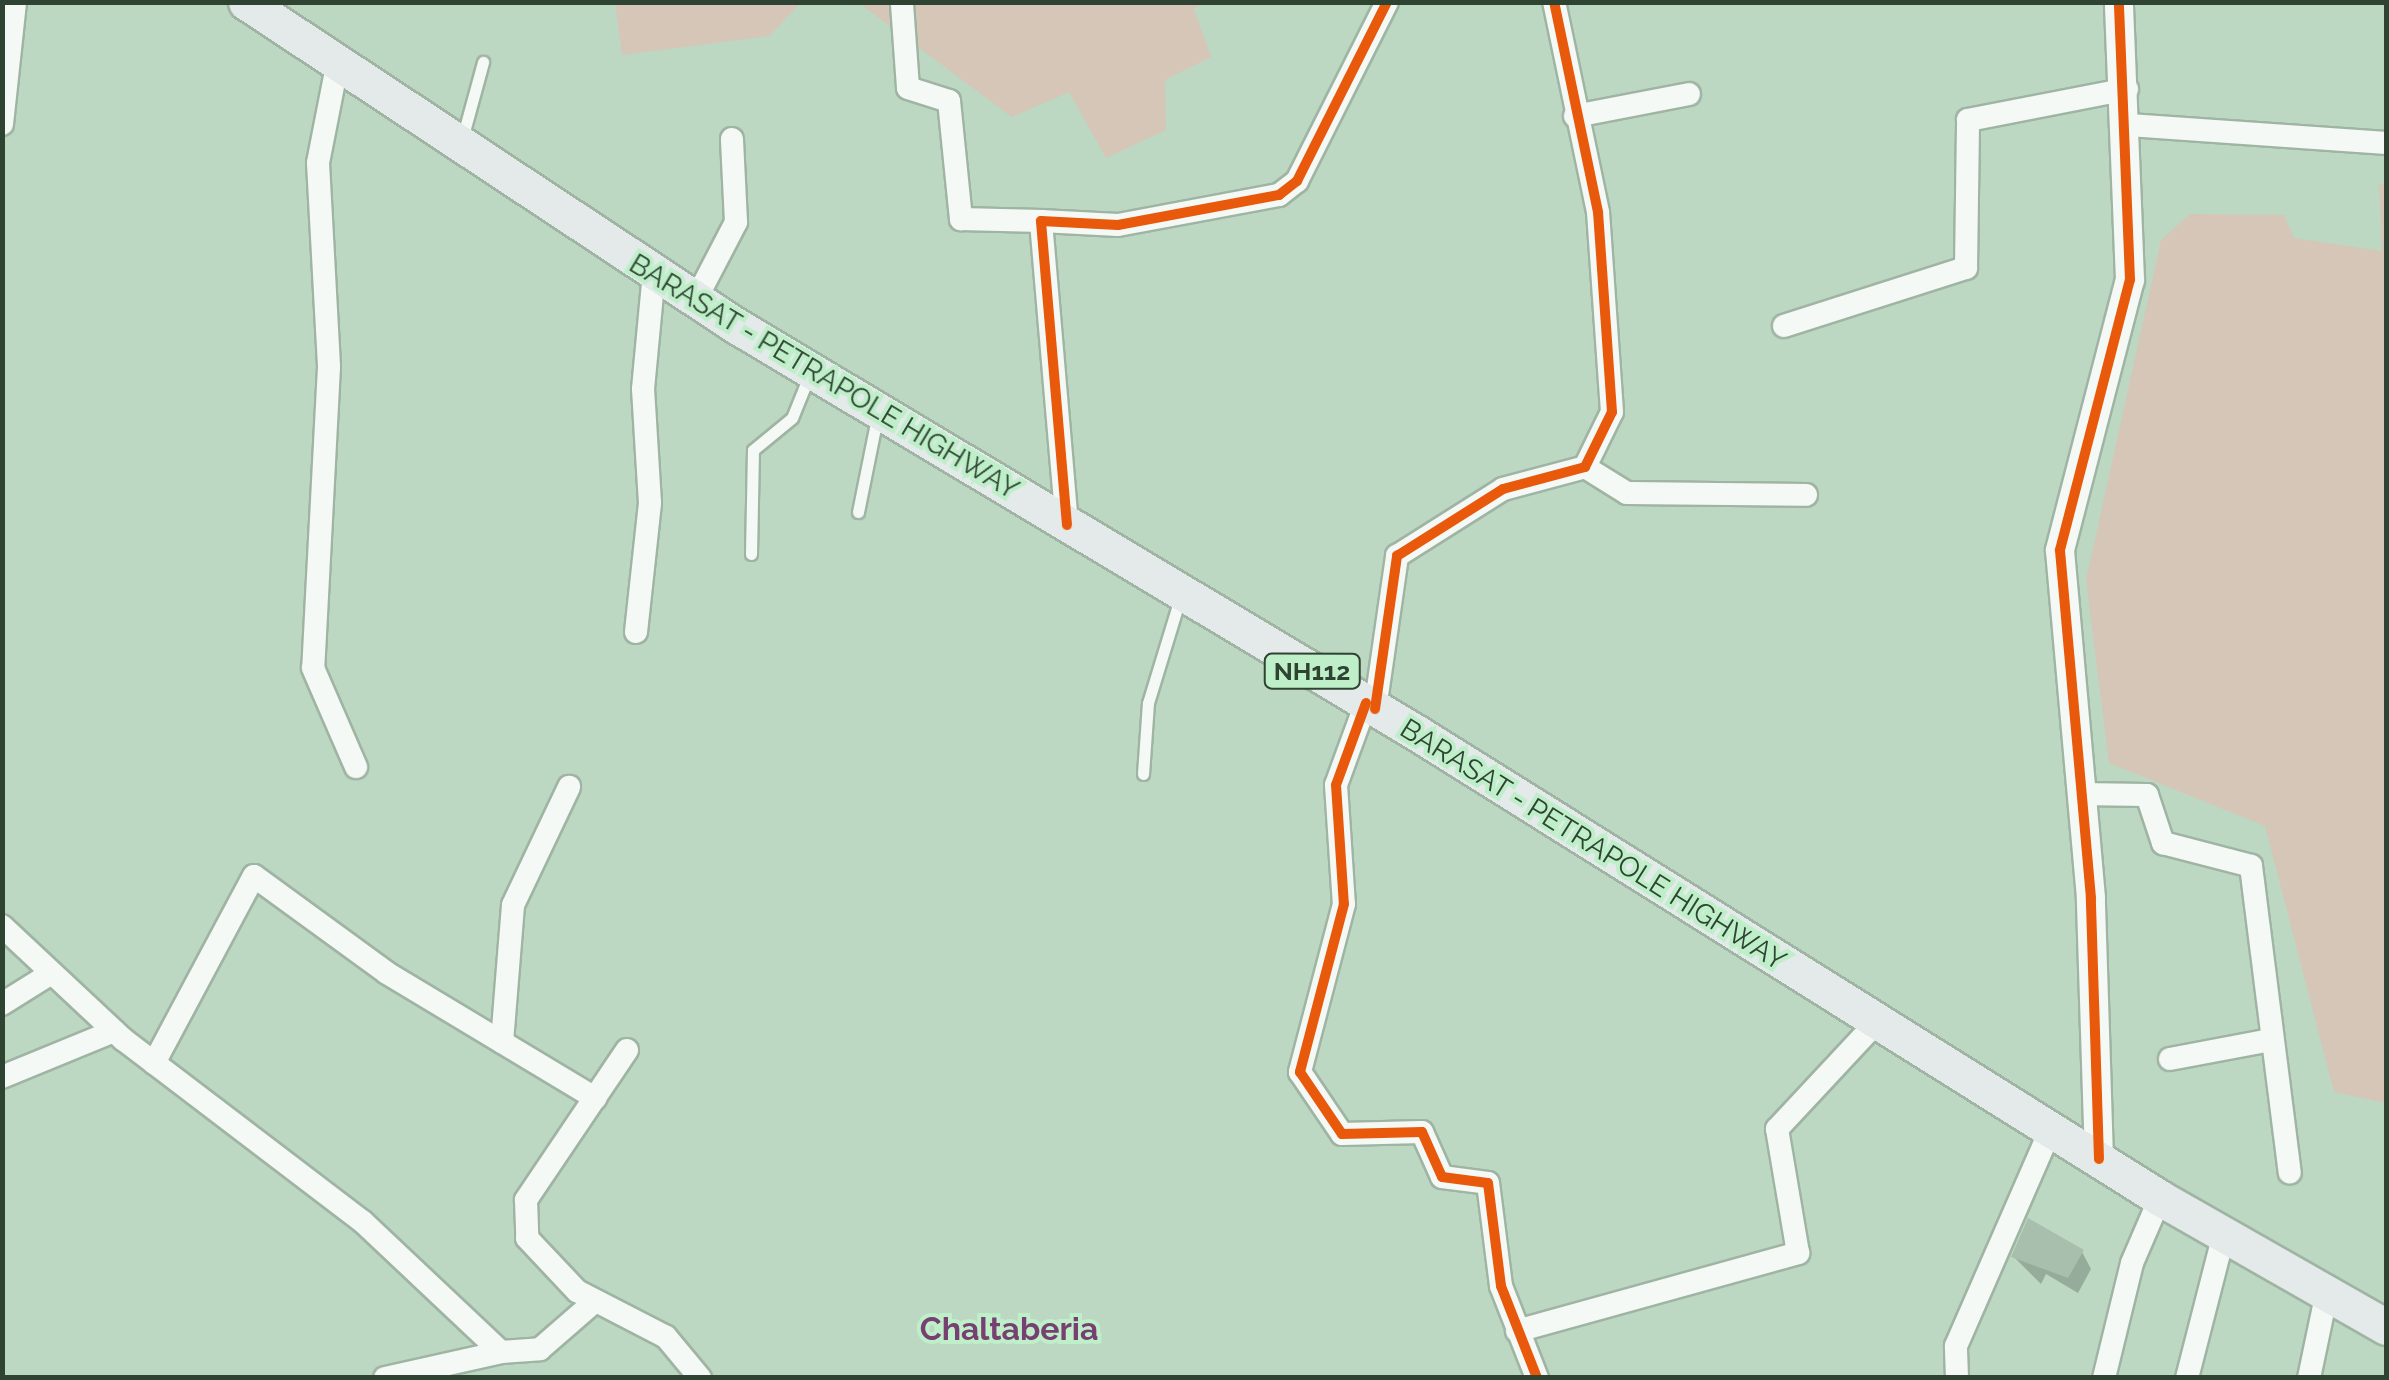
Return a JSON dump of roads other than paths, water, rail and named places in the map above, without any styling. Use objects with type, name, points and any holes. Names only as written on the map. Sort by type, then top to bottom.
[{"type":"highway","name":"BARASAT - PETRAPOLE HIGHWAY","points":[[246,2],[458,147],[696,300],[1371,706],[2160,1198],[2386,1327]]},
{"type":"street","points":[[2,124],[15,2]]},
{"type":"street","points":[[902,4],[908,88],[949,101],[962,220],[1118,225],[1279,195],[1297,181],[1388,2]]},
{"type":"street","points":[[1537,1378],[1500,1286],[1488,1183],[1442,1176],[1422,1132],[1342,1134],[1300,1072],[1344,904],[1336,785],[1371,706],[1397,556],[1503,488],[1585,466],[1600,453],[1614,399],[1598,212],[1554,2]]},
{"type":"street","points":[[2099,1159],[2079,794],[2060,550],[2130,280],[2128,89],[2120,2]]},
{"type":"street","points":[[337,66],[318,163],[328,367],[313,668],[356,767]]},
{"type":"street","points":[[1784,326],[1966,268],[1968,120],[2128,89]]},
{"type":"street","points":[[1575,116],[1689,94]]},
{"type":"street","points":[[2129,125],[2386,143]]},
{"type":"street","points":[[696,300],[736,222],[732,139]]},
{"type":"street","points":[[1040,221],[1067,525]]},
{"type":"street","points":[[636,632],[650,504],[644,389],[654,273]]},
{"type":"street","points":[[1585,466],[1626,494],[1806,495]]},
{"type":"street","points":[[502,1042],[513,905],[568,787]]},
{"type":"street","points":[[2079,794],[2147,795],[2163,843],[2251,866],[2290,1174]]},
{"type":"street","points":[[154,1063],[254,876],[502,1042],[595,1098]]},
{"type":"street","points":[[2,926],[114,1031],[362,1221],[501,1352]]},
{"type":"street","points":[[2,1004],[50,974]]},
{"type":"street","points":[[1517,1331],[1798,1252],[1777,1128],[1876,1022]]},
{"type":"street","points":[[2,1078],[114,1031]]},
{"type":"street","points":[[2170,1059],[2271,1040]]},
{"type":"street","points":[[627,1050],[524,1217],[528,1238],[594,1302],[666,1337],[700,1378]]},
{"type":"street","points":[[1957,1378],[1956,1346],[2050,1131]]},
{"type":"street","points":[[2104,1378],[2132,1263],[2160,1198]]},
{"type":"street","points":[[2187,1378],[2224,1234]]},
{"type":"street","points":[[2308,1378],[2327,1292]]},
{"type":"street","points":[[385,1378],[501,1352],[540,1349],[594,1302]]},
{"type":"lane","points":[[458,147],[480,97],[484,62]]},
{"type":"lane","points":[[751,554],[754,450],[792,418],[812,370]]},
{"type":"lane","points":[[858,512],[878,410]]},
{"type":"lane","points":[[1143,774],[1146,710],[1182,592]]},
{"type":"district","name":"Chaltaberia","points":[[1009,1329]]}]
